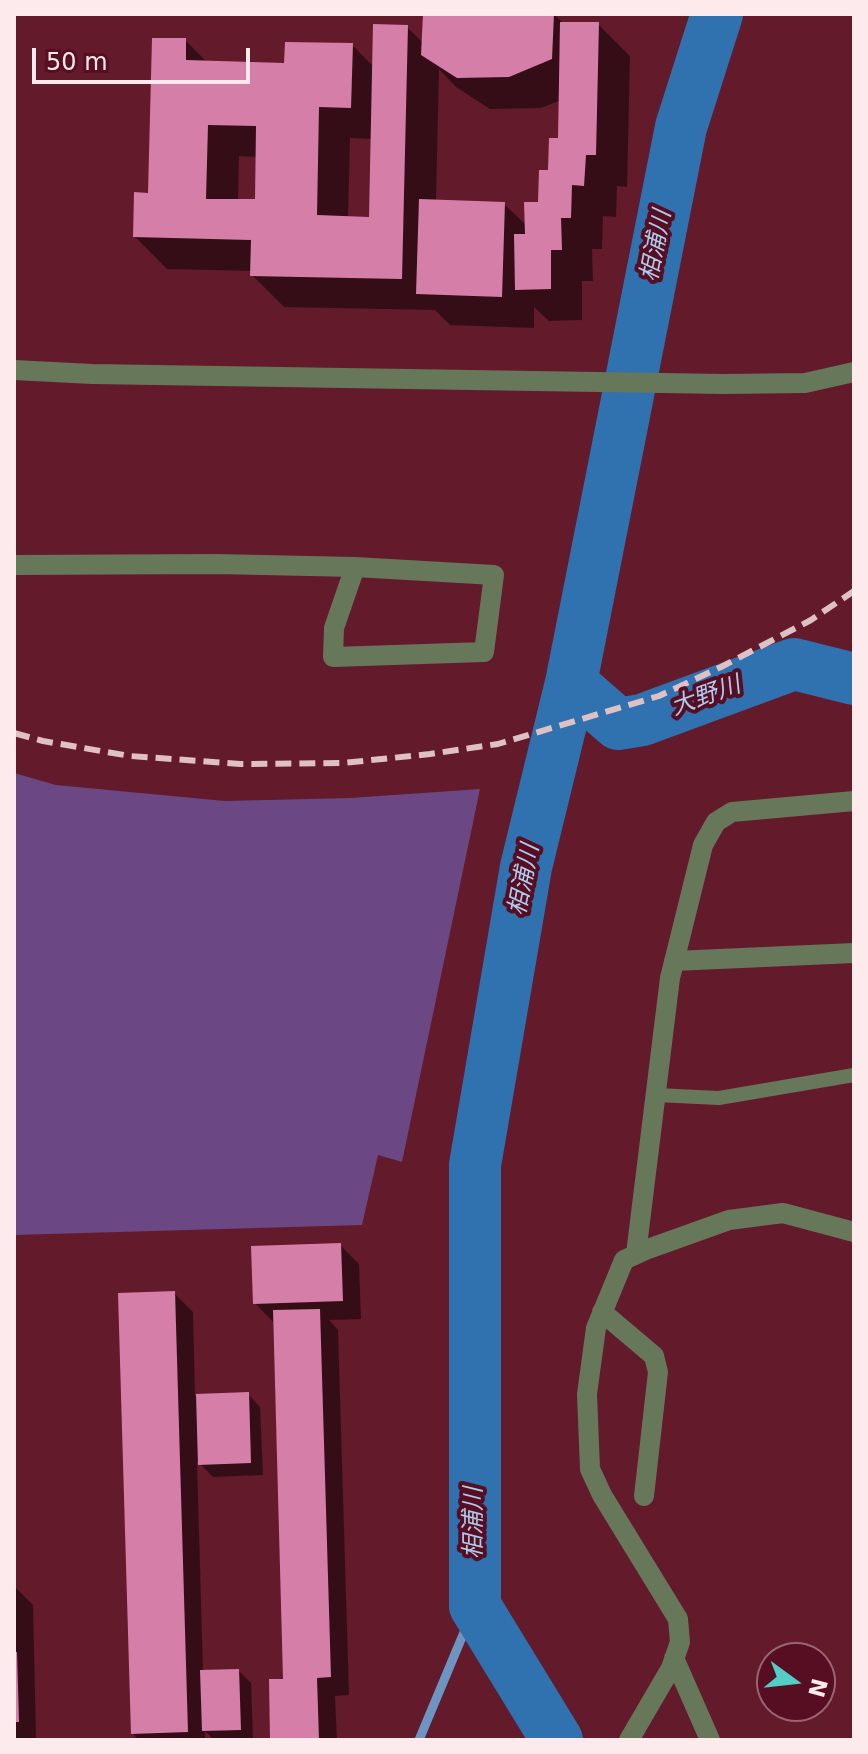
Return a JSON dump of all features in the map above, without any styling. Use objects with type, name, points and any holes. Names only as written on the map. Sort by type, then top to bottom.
[{"type":"street","points":[[14,370],[92,374],[724,384],[805,383],[854,372]]},
{"type":"street","points":[[14,565],[216,564],[355,567],[494,575],[484,652],[333,657],[334,628],[355,567]]},
{"type":"street","points":[[636,1254],[670,978],[703,845],[716,822],[732,812],[854,801]]},
{"type":"street","points":[[674,961],[854,953]]},
{"type":"street","points":[[629,1740],[673,1663],[680,1642],[678,1619],[602,1495],[590,1469],[587,1394],[596,1328],[624,1260],[729,1220],[783,1213],[854,1232]]},
{"type":"street","points":[[602,1312],[654,1356],[658,1372],[644,1496]]},
{"type":"street","points":[[673,1663],[710,1740]]},
{"type":"lane","points":[[656,1095],[719,1098],[854,1075]]},
{"type":"shaded area","points":[[14,773],[56,785],[225,801],[350,798],[480,789],[402,1162],[378,1155],[362,1225],[14,1235]]},
{"type":"building","points":[[423,14],[554,14],[552,59],[509,77],[457,78],[421,55]]},
{"type":"building","points":[[560,22],[599,22],[596,155],[586,155],[584,186],[572,185],[571,218],[561,218],[562,250],[551,250],[551,289],[515,290],[514,234],[525,234],[524,202],[538,202],[539,170],[548,170],[549,138],[558,138]]},
{"type":"building","points":[[373,24],[408,25],[402,279],[250,276],[251,240],[133,237],[134,192],[148,193],[152,38],[186,38],[186,60],[284,63],[285,42],[353,43],[351,108],[319,107],[317,215],[369,217]],"holes":[[[208,125],[256,126],[255,199],[206,199]]]},
{"type":"building","points":[[419,199],[505,202],[502,297],[416,294]]},
{"type":"building","points":[[341,1243],[343,1301],[253,1304],[251,1246]]},
{"type":"building","points":[[175,1291],[188,1732],[131,1734],[118,1293]]},
{"type":"building","points":[[320,1309],[331,1677],[317,1678],[319,1740],[270,1740],[269,1679],[283,1679],[273,1310]]},
{"type":"building","points":[[249,1392],[251,1463],[198,1465],[196,1394]]},
{"type":"building","points":[[14,1652],[17,1652],[19,1722],[14,1722]]},
{"type":"building","points":[[239,1669],[241,1730],[202,1731],[200,1670]]},
{"type":"waterway","name":"相浦川","points":[[557,1740],[475,1606],[475,1165],[526,867],[571,683],[681,127],[717,14]]},
{"type":"waterway","name":"大野川","points":[[571,683],[618,724],[642,720],[794,664],[854,679]]},
{"type":"waterway","points":[[419,1740],[475,1606]]},
{"type":"railway","points":[[14,733],[130,756],[240,764],[343,763],[498,744],[659,696],[811,620],[854,591]]}]
